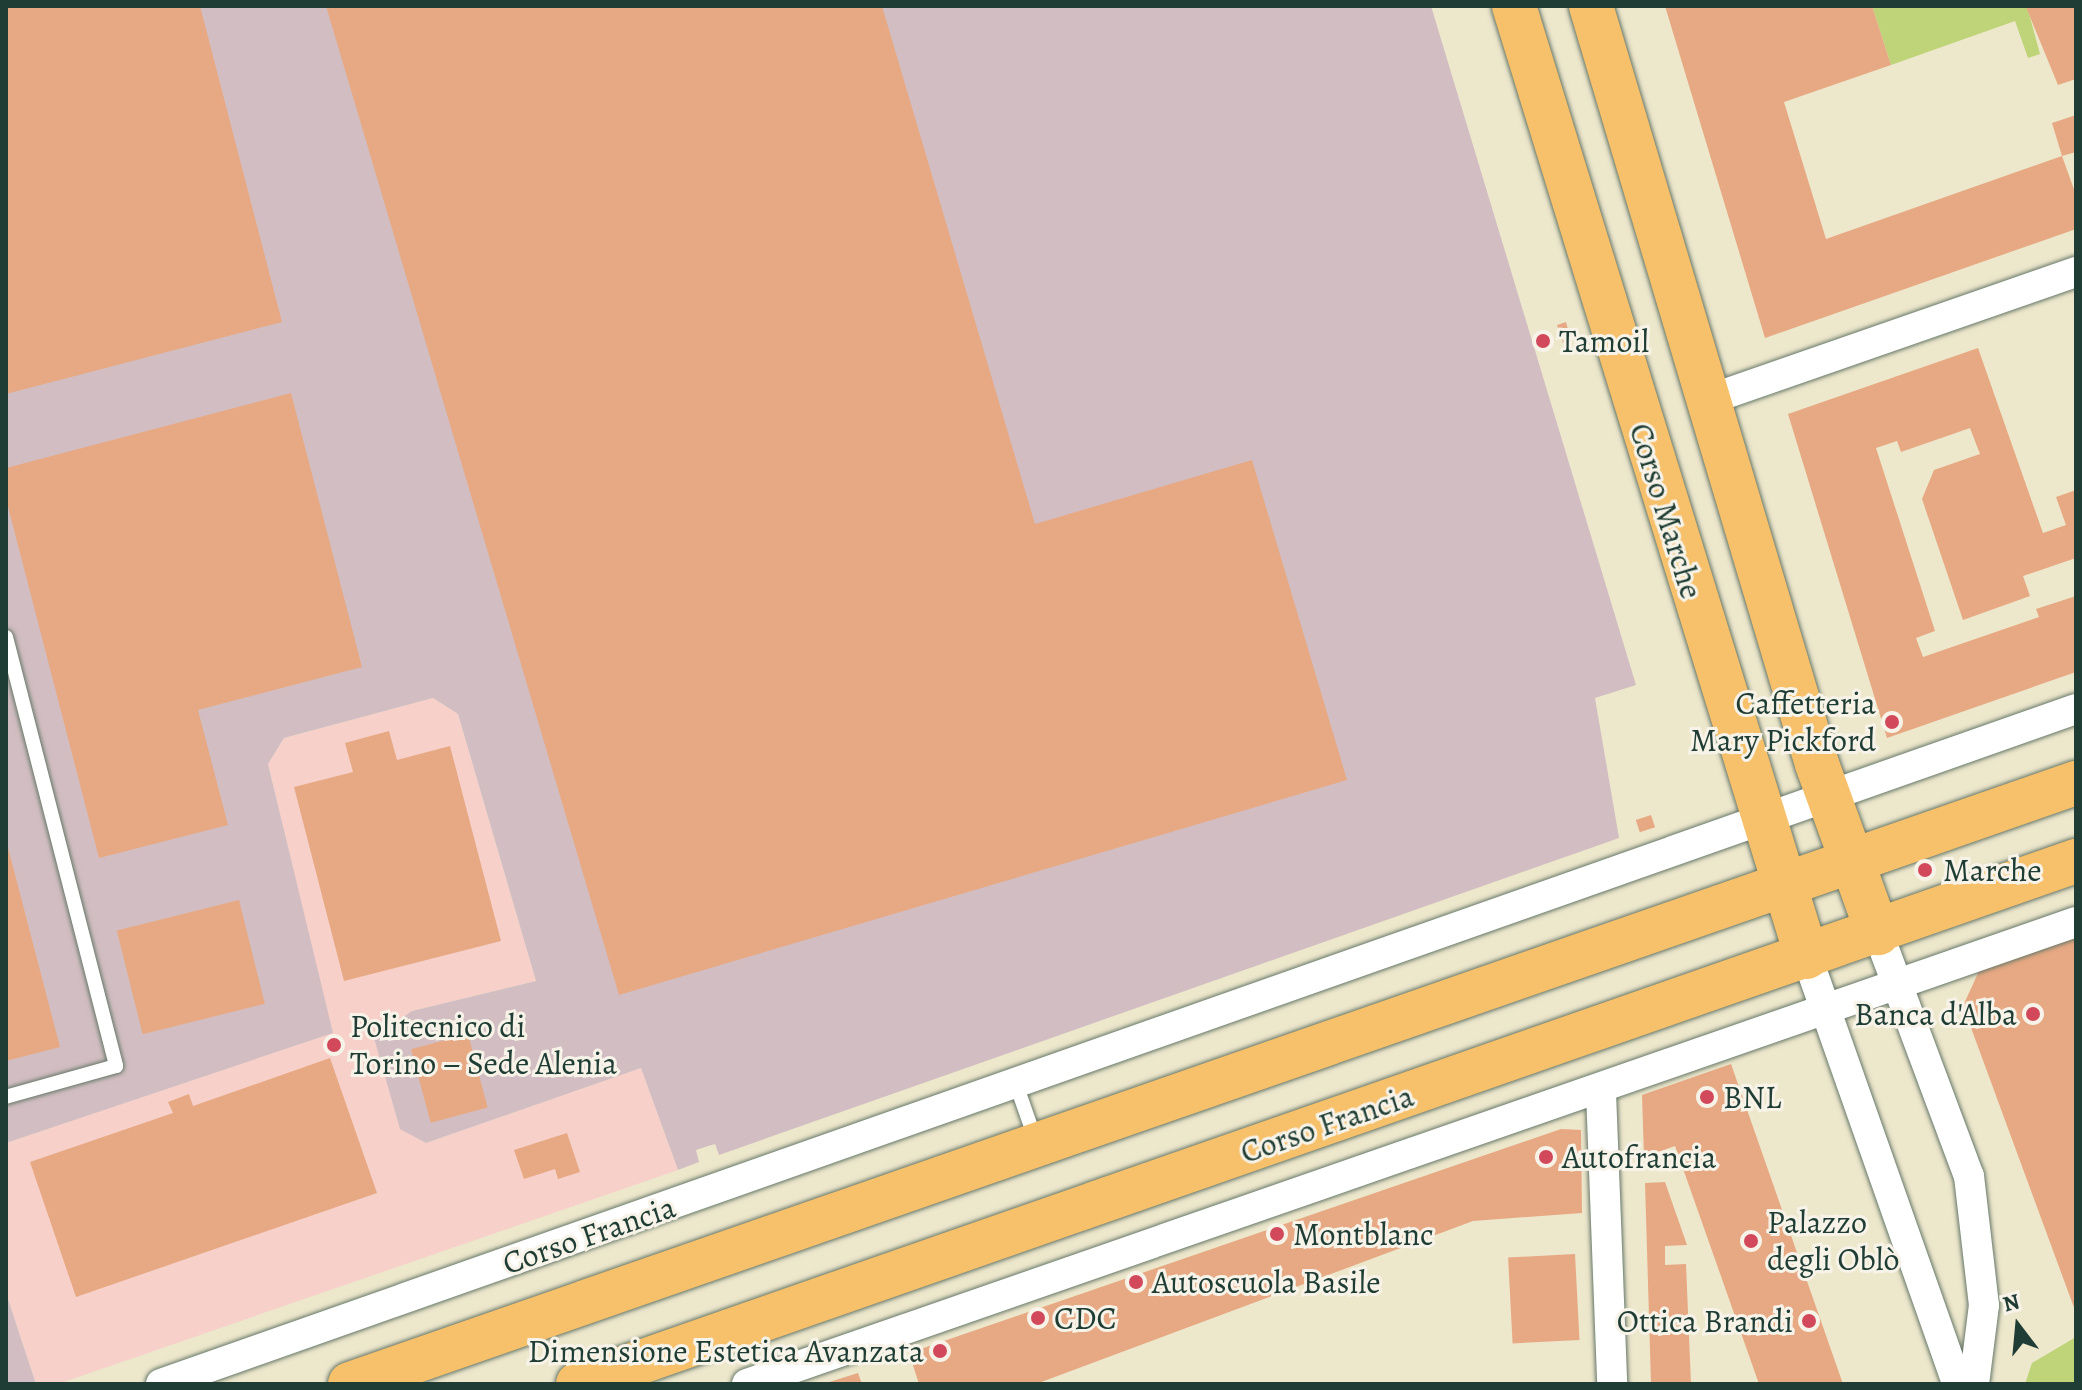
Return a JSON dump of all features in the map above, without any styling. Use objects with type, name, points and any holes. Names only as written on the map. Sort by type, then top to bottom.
[{"type":"main road","name":"Corso Marche","points":[[1514,6],[1761,819],[1807,957]]},
{"type":"main road","points":[[1591,6],[1828,797],[1849,862],[1878,933]]},
{"type":"main road","name":"Corso Francia","points":[[350,1384],[1036,1141],[2076,783]]},
{"type":"main road","name":"Corso Francia","points":[[578,1384],[1878,933],[2076,861]]},
{"type":"street","points":[[1708,400],[2076,272]]},
{"type":"street","name":"Corso Francia","points":[[161,1384],[2076,709]]},
{"type":"street","name":"Corso Francia","points":[[747,1384],[1601,1092],[2076,922]]},
{"type":"street","points":[[1878,933],[1903,985],[1969,1176],[1981,1239],[1974,1384]]},
{"type":"street","name":"Corso Marche","points":[[1807,957],[1830,1011]]},
{"type":"street","points":[[1830,1011],[1957,1384]]},
{"type":"street","points":[[1601,1092],[1612,1384]]},
{"type":"lane","points":[[6,637],[116,1066],[6,1097]]},
{"type":"lane","points":[[1016,1084],[1036,1141]]},
{"type":"shaded area","points":[[6,6],[1431,6],[1636,685],[1595,698],[1619,838],[719,1155],[715,1144],[696,1150],[699,1162],[678,1170],[641,1068],[426,1143],[400,1129],[374,1038],[412,1011],[536,981],[458,714],[433,698],[284,738],[268,764],[333,1033],[6,1143]]},
{"type":"shaded area","name":"Politecnico di Torino – Sede Alenia","points":[[433,698],[458,714],[536,981],[412,1011],[426,1143],[641,1068],[678,1170],[58,1384],[36,1384],[6,1293],[6,1143],[332,1033],[268,764],[284,738]]},
{"type":"shaded area","points":[[6,1293],[36,1384],[6,1384]]},
{"type":"green space","points":[[1872,6],[2027,6],[2040,54],[2028,58],[2015,21],[1891,65]]},
{"type":"green space","points":[[2076,1337],[2076,1384],[2025,1384],[2032,1363]]},
{"type":"building","points":[[6,6],[200,6],[282,322],[6,394]]},
{"type":"building","points":[[326,6],[882,6],[1035,524],[1252,460],[1347,780],[619,995]]},
{"type":"building","points":[[1665,6],[1872,6],[1891,65],[1784,102],[1826,239],[2062,156],[2076,195],[2076,229],[1765,338]]},
{"type":"building","points":[[2076,6],[2076,79],[2058,85],[2026,7]]},
{"type":"building","points":[[2076,115],[2076,152],[2062,156],[2052,123]]},
{"type":"building","points":[[1566,322],[1571,341],[1563,343],[1557,325]]},
{"type":"building","points":[[1978,348],[2043,533],[2066,525],[2056,497],[2076,490],[2076,558],[2023,576],[2030,596],[1963,620],[1922,499],[1934,470],[1980,454],[1970,428],[1901,452],[1897,441],[1876,448],[1935,631],[1916,638],[1923,657],[2039,617],[2036,609],[2076,596],[2076,672],[1887,738],[1788,414]]},
{"type":"building","points":[[291,393],[362,667],[198,710],[228,825],[99,858],[6,499],[6,468]]},
{"type":"building","points":[[389,731],[397,760],[450,746],[501,941],[344,981],[294,787],[353,772],[345,743]]},
{"type":"building","points":[[1651,815],[1655,827],[1640,832],[1636,820]]},
{"type":"building","points":[[6,840],[60,1047],[6,1061]]},
{"type":"building","points":[[239,900],[265,1004],[143,1034],[117,930]]},
{"type":"building","points":[[2076,933],[2076,1313],[1963,1006],[1979,971]]},
{"type":"building","points":[[468,1034],[488,1107],[431,1123],[411,1049]]},
{"type":"building","points":[[330,1058],[377,1193],[76,1297],[30,1162],[173,1113],[168,1102],[189,1094],[193,1106]]},
{"type":"building","name":"Palazzo degli Oblò","points":[[1731,1064],[1843,1384],[1759,1384],[1675,1146],[1644,1157],[1642,1095]]},
{"type":"building","points":[[1561,1129],[1581,1130],[1582,1213],[1473,1221],[1036,1384],[919,1384],[909,1353]]},
{"type":"building","points":[[567,1133],[580,1172],[558,1179],[555,1169],[524,1179],[514,1150]]},
{"type":"building","points":[[1665,1182],[1687,1245],[1665,1246],[1665,1265],[1686,1264],[1691,1384],[1651,1384],[1645,1183]]},
{"type":"building","points":[[1575,1254],[1580,1340],[1513,1343],[1508,1258]]},
{"type":"building","points":[[858,1373],[862,1384],[826,1384],[826,1383]]},
{"type":"place","name":"Tamoil","points":[[1543,341]]},
{"type":"place","name":"Caffetteria Mary Pickford","points":[[1892,722]]},
{"type":"place","name":"Marche","points":[[1925,870]]},
{"type":"place","name":"Banca d'Alba","points":[[2033,1014]]},
{"type":"place","name":"Politecnico di Torino – Sede Alenia","points":[[334,1045]]},
{"type":"place","name":"BNL","points":[[1707,1097]]},
{"type":"place","name":"Autofrancia","points":[[1546,1157]]},
{"type":"place","name":"Montblanc","points":[[1277,1234]]},
{"type":"place","name":"Palazzo degli Oblò","points":[[1751,1241]]},
{"type":"place","name":"Autoscuola Basile","points":[[1136,1282]]},
{"type":"place","name":"CDC","points":[[1038,1318]]},
{"type":"place","name":"Ottica Brandi","points":[[1809,1321]]},
{"type":"place","name":"Dimensione Estetica Avanzata","points":[[940,1351]]}]
